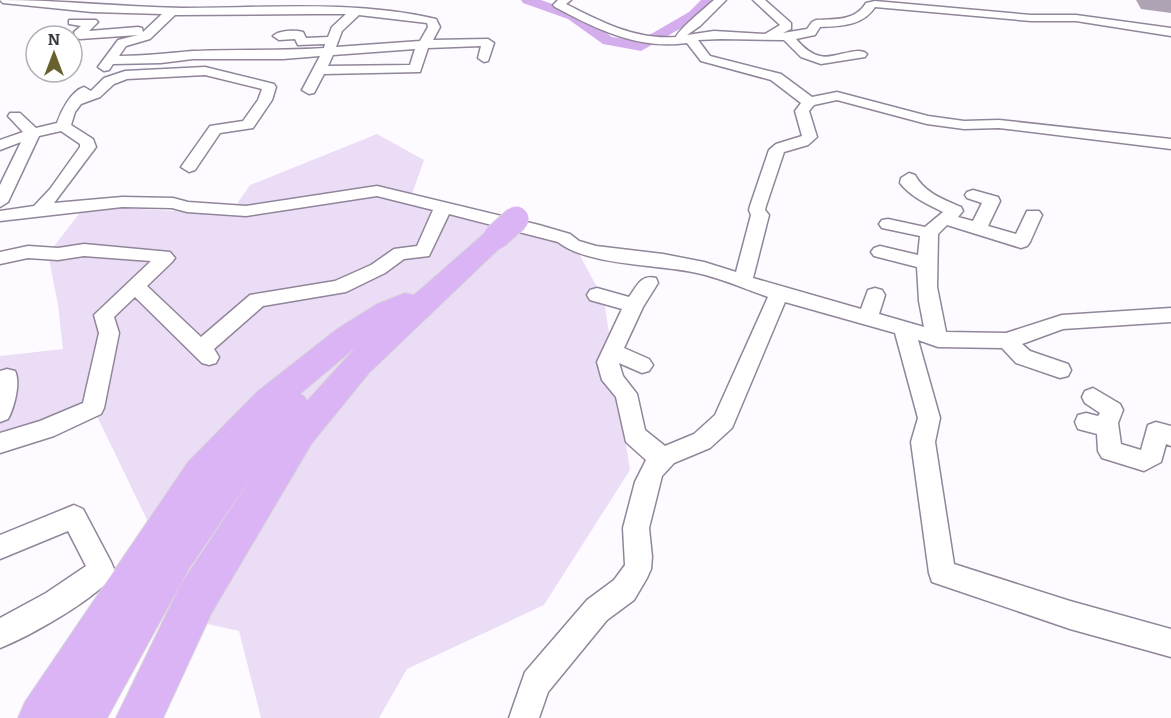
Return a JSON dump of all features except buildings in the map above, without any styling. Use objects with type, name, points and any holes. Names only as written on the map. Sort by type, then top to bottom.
[{"type":"highway","points":[[139,718],[196,599],[254,502],[300,433],[357,364],[506,228]]},
{"type":"highway","points":[[41,718],[201,473],[239,430],[270,400],[348,337],[387,311],[436,291]]},
{"type":"highway","points":[[81,718],[152,594],[192,530],[230,477],[282,415],[331,366],[436,291]]},
{"type":"street","points":[[3,0],[172,11],[355,12],[413,16],[432,21],[434,27],[423,44],[415,69],[320,70]]},
{"type":"street","points":[[220,0],[234,4],[237,11]]},
{"type":"street","points":[[565,0],[559,5],[612,32],[663,41],[720,35],[763,39],[788,38],[811,32],[816,24],[858,19],[866,14],[870,2],[1031,18],[1076,18],[1171,32]]},
{"type":"street","points":[[720,0],[681,36],[699,47],[705,58],[776,77],[808,102]]},
{"type":"street","points":[[759,0],[787,26],[763,39]]},
{"type":"street","points":[[934,0],[948,10]]},
{"type":"street","points":[[979,0],[993,14]]},
{"type":"street","points":[[77,24],[92,22],[84,34],[89,42],[128,40],[146,36],[172,11]]},
{"type":"street","points":[[309,90],[332,45],[336,30],[355,12]]},
{"type":"street","points":[[374,26],[386,14]]},
{"type":"street","points":[[84,34],[151,30]]},
{"type":"street","points":[[279,36],[299,35],[302,42],[332,45],[488,42],[484,58]]},
{"type":"street","points":[[788,38],[797,48],[819,61],[861,54]]},
{"type":"street","points":[[63,126],[68,111],[122,43],[128,40]]},
{"type":"street","points":[[110,60],[161,59],[193,55],[283,55],[332,45]]},
{"type":"street","points":[[76,101],[95,94],[109,81],[125,75],[205,71],[269,87],[252,122],[242,127],[215,129],[189,167]]},
{"type":"street","points":[[743,280],[760,215],[757,210],[758,206],[777,150],[785,145],[806,141],[810,137],[802,111],[808,102],[837,96],[936,121],[964,125],[999,124],[1171,144]]},
{"type":"street","points":[[15,116],[33,133]]},
{"type":"street","points":[[0,145],[33,133],[63,126],[88,142],[88,147],[56,192],[39,210]]},
{"type":"street","points":[[0,202],[33,133]]},
{"type":"street","points":[[909,178],[908,183],[920,191],[923,196],[955,211],[929,233],[925,263],[931,322],[938,339]]},
{"type":"street","points":[[0,216],[122,201],[173,203],[187,207],[246,211],[370,191],[533,229],[564,238],[573,245],[594,252],[694,266],[743,280],[779,294],[871,306],[904,328],[938,339],[1007,341],[1062,322],[1171,315]]},
{"type":"street","points":[[973,195],[992,201],[978,228]]},
{"type":"street","points":[[135,286],[205,353],[257,300],[339,287],[378,269],[400,253],[423,252],[443,207]]},
{"type":"street","points":[[944,218],[1021,242],[1033,215]]},
{"type":"street","points":[[888,224],[929,233]]},
{"type":"street","points":[[0,258],[28,252],[58,254],[84,250],[166,258],[104,315],[109,333],[93,408],[46,429],[0,443]]},
{"type":"street","points":[[880,252],[925,263]]},
{"type":"street","points":[[649,283],[634,305],[608,362],[613,380],[626,394],[634,435],[655,453],[666,456]]},
{"type":"street","points":[[524,718],[536,683],[597,610],[624,590],[638,569],[636,528],[647,482],[653,469],[666,456],[702,441],[724,421],[779,294]]},
{"type":"street","points":[[597,295],[634,305]]},
{"type":"street","points":[[904,328],[929,418],[923,442],[942,573],[1070,615],[1171,643]]},
{"type":"street","points":[[1007,341],[1023,357],[1060,370]]},
{"type":"street","points":[[612,351],[642,365]]},
{"type":"street","points":[[0,413],[7,377]]},
{"type":"street","points":[[1093,397],[1112,410],[1108,428],[1110,451],[1144,461],[1153,455],[1156,432],[1171,436]]},
{"type":"street","points":[[1086,422],[1108,428]]},
{"type":"street","points":[[0,547],[74,517],[102,571],[56,603],[0,634]]},
{"type":"shaded area","points":[[377,134],[424,160],[410,200],[571,239],[604,300],[630,470],[544,605],[407,669],[379,718],[261,718],[239,631],[166,615],[150,526],[93,408],[0,440],[0,356],[63,349],[58,305],[48,254],[85,206],[230,214],[250,185]]},
{"type":"waterway","points":[[528,0],[573,16],[608,41],[641,46],[694,15],[708,0]]}]
